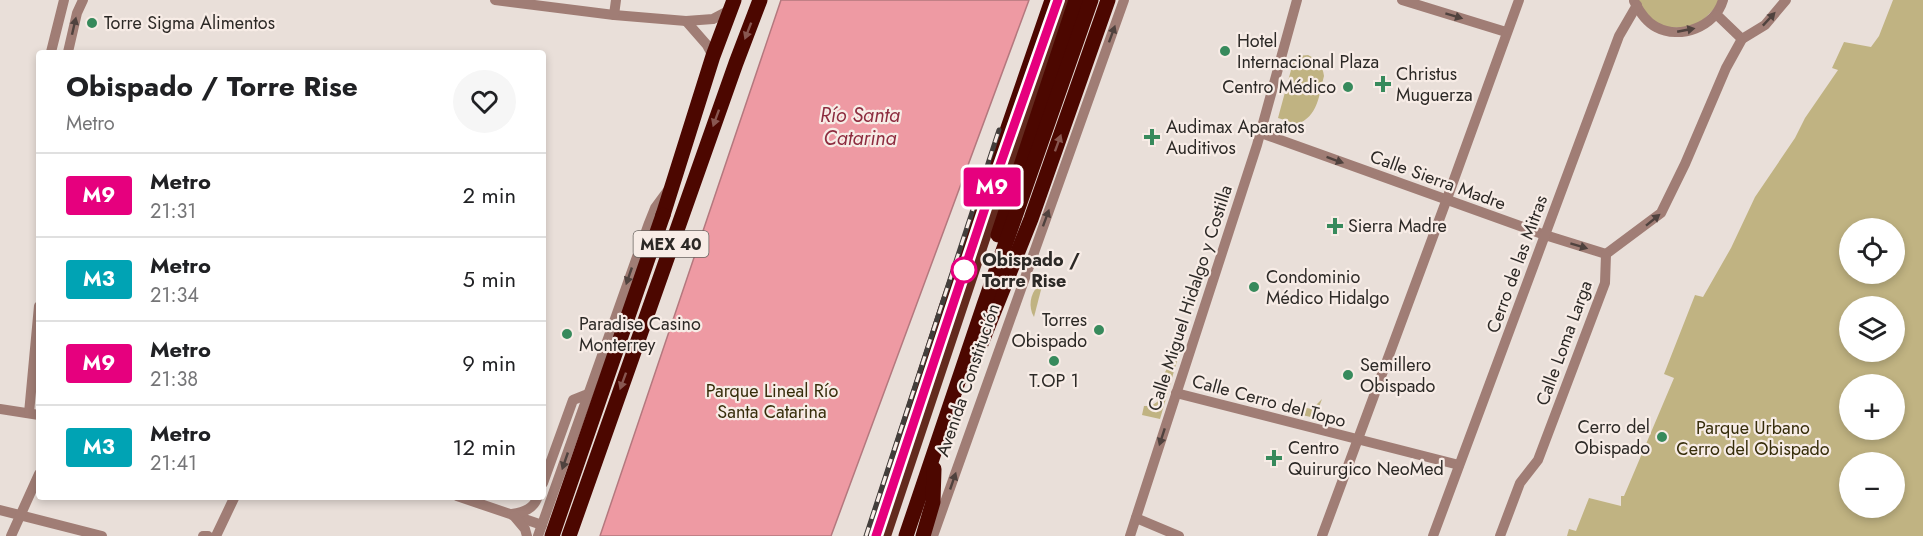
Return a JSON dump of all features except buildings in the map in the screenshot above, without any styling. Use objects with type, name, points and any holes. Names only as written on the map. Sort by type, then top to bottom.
[{"type":"highway","name":"MEX 40","points":[[569,536],[760,0]]},
{"type":"highway","points":[[872,536],[948,302],[1052,0]]},
{"type":"highway","points":[[984,305],[991,257],[1076,0]]},
{"type":"highway","name":"Avenida Constitución","points":[[906,536],[1091,0]]},
{"type":"highway","points":[[955,390],[973,364],[1027,229],[1108,0]]},
{"type":"highway","name":"MEX 40","points":[[546,533],[663,215],[713,56],[732,5]]},
{"type":"highway","points":[[923,536],[933,502],[933,460]]},
{"type":"main road","name":"Avenida Constitución","points":[[885,536],[1030,101],[1068,0]]},
{"type":"street","points":[[52,50],[64,0]]},
{"type":"street","points":[[68,50],[77,13],[83,0]]},
{"type":"street","points":[[495,0],[614,15],[686,21],[713,19],[732,5]]},
{"type":"street","points":[[614,15],[616,0]]},
{"type":"street","name":"Avenida Constitución","points":[[933,536],[1124,0]]},
{"type":"street","name":"Calle Miguel Hidalgo y Costilla","points":[[1130,536],[1261,133],[1297,0]]},
{"type":"street","points":[[1402,0],[1506,32]]},
{"type":"street","points":[[1635,3],[1654,26],[1668,31],[1682,32],[1694,29],[1717,15],[1722,0]]},
{"type":"street","points":[[1606,254],[1655,219],[1666,206],[1726,68],[1742,39],[1765,25],[1786,0]]},
{"type":"street","points":[[1322,536],[1447,201],[1506,32],[1519,2]]},
{"type":"street","name":"Cerro de las Mitras","points":[[1433,536],[1619,36],[1635,3]]},
{"type":"street","points":[[1717,15],[1742,39]]},
{"type":"street","points":[[686,21],[707,45],[713,56]]},
{"type":"street","name":"Calle Sierra Madre","points":[[1261,133],[1447,201],[1606,254]]},
{"type":"street","points":[[469,500],[512,514],[546,533],[588,394],[655,207],[671,186]]},
{"type":"street","name":"Calle Loma Larga","points":[[1500,536],[1520,483],[1538,460],[1605,283],[1606,254]]},
{"type":"street","points":[[0,409],[34,414],[36,371]]},
{"type":"street","name":"Calle Cerro del Topo","points":[[1176,393],[1357,441],[1460,465]]},
{"type":"street","points":[[546,475],[573,400],[588,394]]},
{"type":"street","points":[[11,536],[36,480]]},
{"type":"street","points":[[216,536],[233,500]]},
{"type":"street","points":[[512,514],[532,507],[536,500]]},
{"type":"street","points":[[0,510],[102,536]]},
{"type":"street","points":[[512,514],[520,522],[527,536]]},
{"type":"street","points":[[1136,518],[1179,536]]},
{"type":"street","points":[[202,536],[208,536]]},
{"type":"green space","points":[[1634,0],[1723,0],[1694,29],[1654,26]]},
{"type":"green space","name":"Parque Urbano Cerro del Obispado","points":[[1893,0],[1923,0],[1923,536],[1567,536],[1569,529],[1576,531],[1589,498],[1621,506],[1621,496],[1624,496],[1674,378],[1664,374],[1695,295],[1703,297],[1731,248],[1755,197],[1838,70],[1832,68],[1844,42],[1871,47],[1879,36]]},
{"type":"green space","points":[[1308,55],[1319,63],[1324,76],[1319,98],[1313,111],[1304,121],[1297,124],[1278,118],[1294,59]]},
{"type":"green space","points":[[1038,286],[1042,286],[1034,317],[1031,301]]},
{"type":"green space","points":[[1177,361],[1160,419],[1142,415],[1144,406],[1151,406],[1157,402],[1165,372],[1172,363]]},
{"type":"green space","points":[[1322,399],[1315,418],[1289,412],[1292,405],[1312,409]]},
{"type":"water","name":"Río Santa Catarina","points":[[781,0],[1029,0],[831,536],[600,536]]},
{"type":"railway","points":[[876,536],[986,205],[1058,0]]},
{"type":"railway","points":[[866,536],[999,130]]},
{"type":"metro line","name":"M9","points":[[876,536],[986,205],[1058,0]]},
{"type":"place","name":"Torre Sigma Alimentos","points":[[92,23]]},
{"type":"place","name":"Hotel Internacional Plaza","points":[[1225,51]]},
{"type":"place","name":"Christus Muguerza","points":[[1383,84]]},
{"type":"place","name":"Centro Médico","points":[[1348,87]]},
{"type":"place","name":"Audimax Aparatos Auditivos","points":[[1152,137]]},
{"type":"place","name":"Sierra Madre","points":[[1335,226]]},
{"type":"place","name":"Obispado / Torre Rise","points":[[964,270]]},
{"type":"place","name":"Condominio Médico Hidalgo","points":[[1254,287]]},
{"type":"place","name":"Torres Obispado","points":[[1099,330]]},
{"type":"place","name":"Paradise Casino Monterrey","points":[[567,334]]},
{"type":"place","name":"T.OP 1","points":[[1054,361]]},
{"type":"place","name":"Semillero Obispado","points":[[1348,375]]},
{"type":"place","name":"Cerro del Obispado","points":[[1662,437]]},
{"type":"place","name":"Centro Quirurgico NeoMed","points":[[1274,458]]},
{"type":"park label","name":"Parque Lineal Río Santa Catarina","points":[[772,401]]}]
